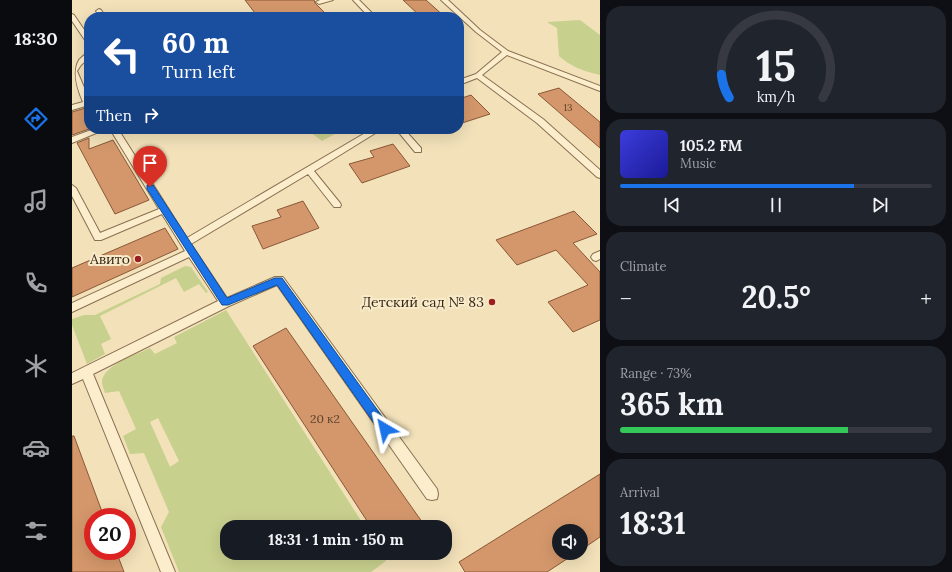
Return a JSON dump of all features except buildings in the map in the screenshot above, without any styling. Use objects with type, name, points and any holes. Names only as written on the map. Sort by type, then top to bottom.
[{"type":"lane","points":[[319,2],[330,0]]},
{"type":"lane","points":[[356,0],[368,12]]},
{"type":"lane","points":[[444,0],[457,12]]},
{"type":"lane","points":[[72,16],[84,34]]},
{"type":"lane","points":[[464,18],[506,52],[600,89]]},
{"type":"lane","points":[[464,81],[478,75],[506,52]]},
{"type":"lane","points":[[84,59],[78,64],[74,71],[84,95]]},
{"type":"lane","points":[[478,75],[507,95],[540,121],[600,175]]},
{"type":"lane","points":[[72,108],[84,104]]},
{"type":"lane","points":[[72,140],[88,134]]},
{"type":"lane","points":[[117,134],[185,243],[225,302]]},
{"type":"lane","points":[[185,243],[369,134]]},
{"type":"lane","points":[[404,134],[418,150]]},
{"type":"lane","points":[[308,169],[337,205]]},
{"type":"lane","points":[[72,188],[98,238],[164,210]]},
{"type":"lane","points":[[72,308],[191,252]]},
{"type":"lane","points":[[72,379],[225,302],[279,280],[432,494]]},
{"type":"lane","points":[[86,372],[168,572]]},
{"type":"green space","points":[[580,20],[600,35],[600,75],[578,68],[559,56],[557,28],[547,22]]},
{"type":"green space","points":[[313,134],[335,134],[322,141]]},
{"type":"green space","points":[[185,266],[191,267],[208,292],[206,293],[199,284],[184,292],[176,278],[100,316],[111,339],[101,344],[105,354],[87,364],[72,325],[72,319],[84,315],[95,315],[160,284],[161,278]]},
{"type":"green space","points":[[226,310],[361,520],[220,520],[220,560],[386,561],[371,572],[179,572],[161,527],[169,512],[144,453],[130,454],[123,436],[136,429],[119,391],[105,393],[102,381],[104,375],[109,370],[129,357],[150,348],[155,354],[177,343],[174,337]],"holes":[[[158,418],[179,461],[170,467],[150,422]]]},
{"type":"place","name":"Авито","points":[[138,259]]},
{"type":"place","name":"Детский сад № 83","points":[[492,302]]},
{"type":"route","points":[[150,187],[225,302],[279,280],[385,429]]}]
